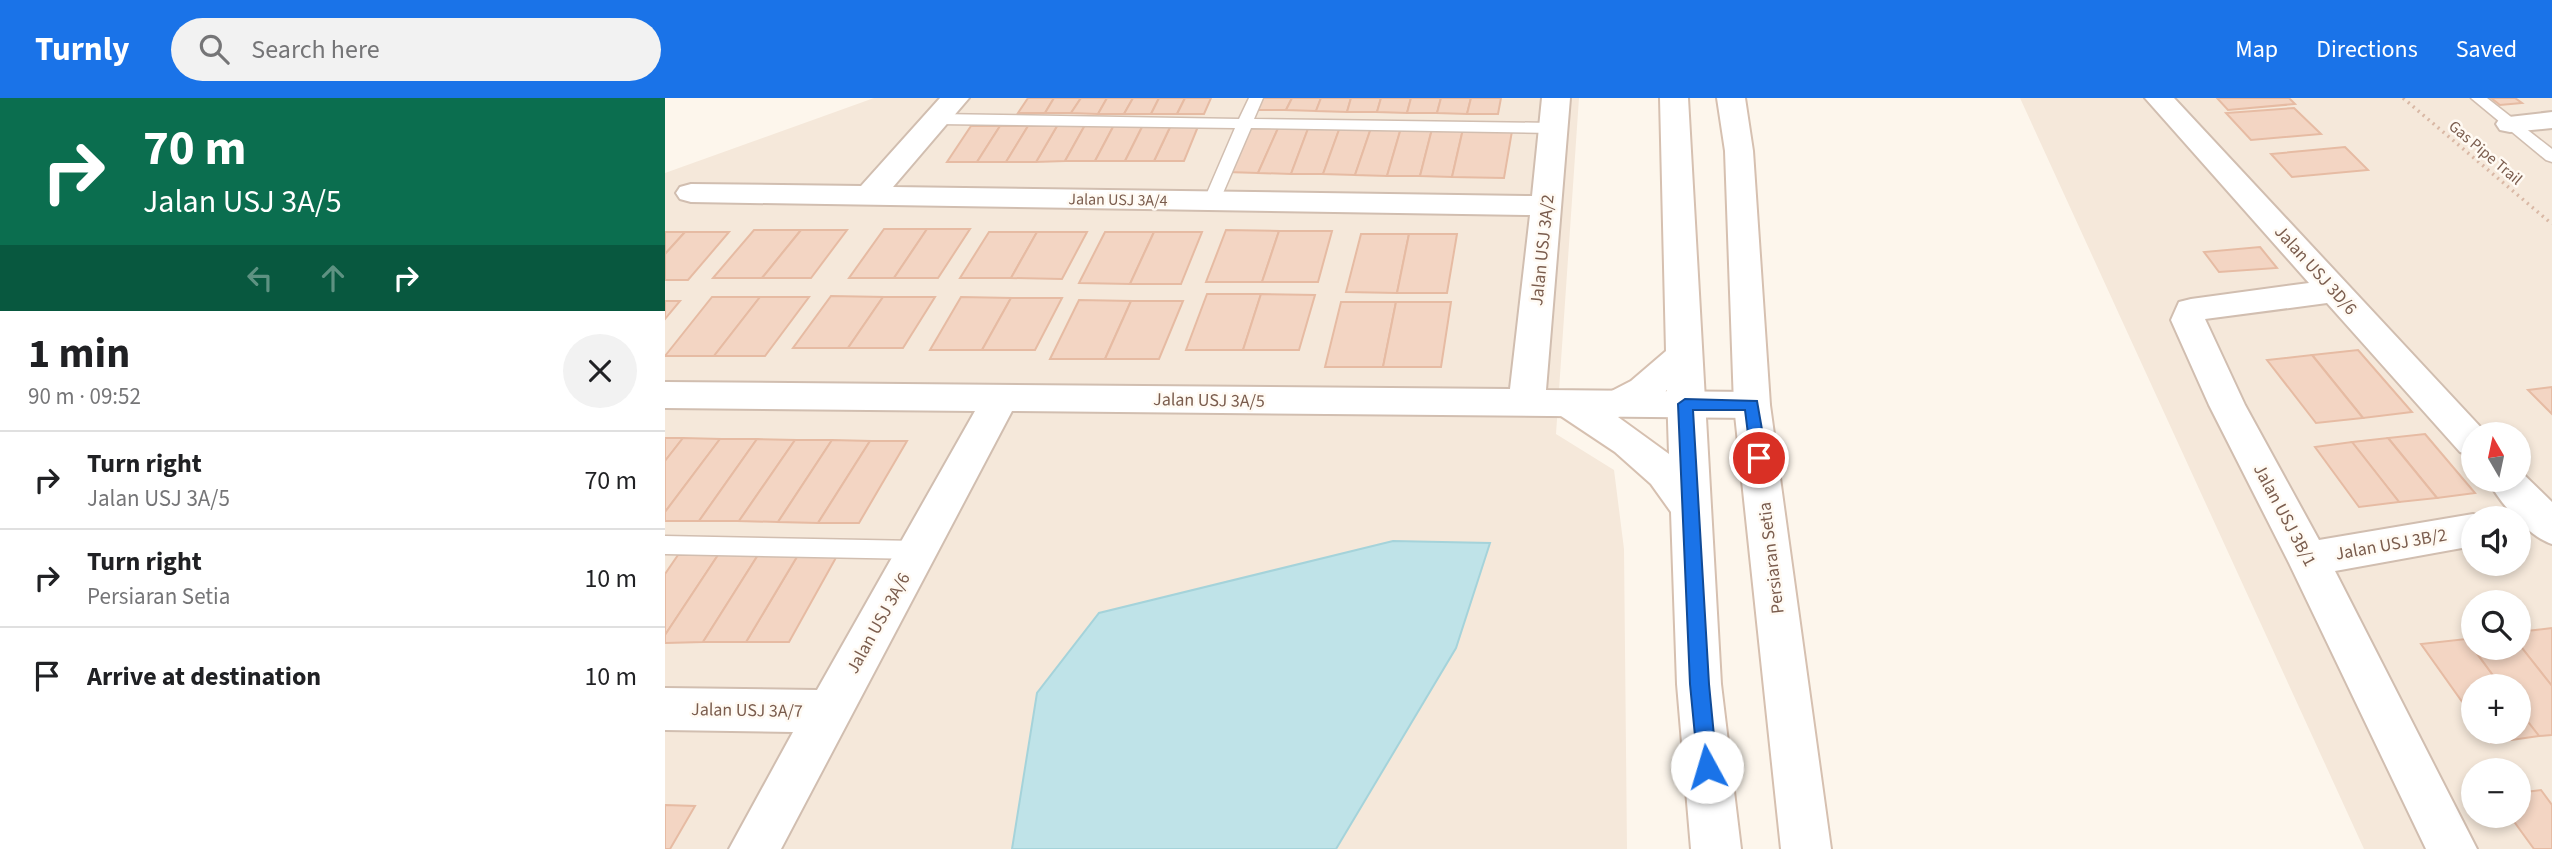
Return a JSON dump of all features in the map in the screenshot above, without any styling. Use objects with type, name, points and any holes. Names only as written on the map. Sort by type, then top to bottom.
[{"type":"street","points":[[1674,98],[1699,684],[1716,849]]},
{"type":"street","name":"Persiaran Setia","points":[[1731,98],[1739,151],[1752,405],[1808,845]]},
{"type":"street","name":"Jalan USJ 3D/6","points":[[2159,98],[2461,429]]},
{"type":"street","points":[[871,194],[946,108]]},
{"type":"street","name":"Jalan USJ 3A/2","points":[[1527,403],[1555,113]]},
{"type":"street","points":[[2511,124],[2552,120]]},
{"type":"street","name":"Jalan USJ 3A/4","points":[[691,193],[1546,206]]},
{"type":"street","name":"Jalan USJ 3B/1","points":[[2334,291],[2190,310],[2188,320],[2227,405],[2308,558],[2452,849]]},
{"type":"street","points":[[1615,404],[1644,390],[1684,355]]},
{"type":"street","name":"Jalan USJ 3A/5","points":[[665,395],[1752,405]]},
{"type":"street","name":"Jalan USJ 3A/6","points":[[754,849],[1001,398]]},
{"type":"street","points":[[1568,403],[1628,442],[1665,473],[1690,509]]},
{"type":"street","points":[[2516,492],[2538,523]]},
{"type":"street","name":"Jalan USJ 3B/2","points":[[2308,558],[2461,532]]},
{"type":"street","name":"Jalan USJ 3A/7","points":[[665,709],[830,711]]},
{"type":"lane","points":[[1212,200],[1256,98]]},
{"type":"lane","points":[[2478,98],[2552,157]]},
{"type":"lane","points":[[946,108],[1245,123],[1555,113]]},
{"type":"lane","points":[[665,545],[918,550]]},
{"type":"path","name":"Gas Pipe Trail","points":[[2403,98],[2552,224]]},
{"type":"shaded area","points":[[874,98],[1579,98],[1556,434],[1614,470],[1624,549],[1627,849],[665,849],[665,173]]},
{"type":"shaded area","points":[[2020,98],[2552,98],[2552,849],[2364,849]]},
{"type":"water","points":[[1393,541],[1490,543],[1456,648],[1336,849],[1012,849],[1037,693],[1099,613]]},
{"type":"building","points":[[1028,98],[1054,98],[1045,113],[1018,113]]},
{"type":"building","points":[[1054,98],[1081,98],[1071,113],[1045,113]]},
{"type":"building","points":[[1081,98],[1107,98],[1098,114],[1071,113]]},
{"type":"building","points":[[1107,98],[1133,98],[1124,114],[1098,114]]},
{"type":"building","points":[[1133,98],[1159,98],[1151,114],[1124,114]]},
{"type":"building","points":[[1159,98],[1185,98],[1177,114],[1151,114]]},
{"type":"building","points":[[1185,98],[1211,98],[1204,114],[1177,114]]},
{"type":"building","points":[[1262,98],[1292,98],[1286,110],[1256,110]]},
{"type":"building","points":[[1292,98],[1321,98],[1316,111],[1286,110]]},
{"type":"building","points":[[1321,98],[1351,98],[1347,112],[1316,111]]},
{"type":"building","points":[[1351,98],[1381,98],[1377,112],[1347,112]]},
{"type":"building","points":[[1381,98],[1411,98],[1407,113],[1377,112]]},
{"type":"building","points":[[1411,98],[1441,98],[1437,113],[1407,113]]},
{"type":"building","points":[[1441,98],[1471,98],[1467,114],[1437,113]]},
{"type":"building","points":[[1471,98],[1501,98],[1498,114],[1467,114]]},
{"type":"building","points":[[2217,98],[2289,98],[2295,104],[2228,110]]},
{"type":"building","points":[[2491,98],[2515,98],[2522,103],[2500,105]]},
{"type":"building","points":[[2294,108],[2321,134],[2251,140],[2226,113]]},
{"type":"building","points":[[1199,124],[1184,161],[1154,161],[1171,125]]},
{"type":"building","points":[[1085,125],[1065,161],[1036,162],[1057,126]]},
{"type":"building","points":[[1085,125],[1114,125],[1095,161],[1065,161]]},
{"type":"building","points":[[1114,125],[1143,125],[1125,161],[1095,161]]},
{"type":"building","points":[[1143,125],[1171,125],[1154,161],[1125,161]]},
{"type":"building","points":[[1248,125],[1279,126],[1258,173],[1227,172]]},
{"type":"building","points":[[971,126],[1000,126],[977,162],[947,162]]},
{"type":"building","points":[[1000,126],[1028,126],[1006,162],[977,162]]},
{"type":"building","points":[[1028,126],[1057,126],[1036,162],[1006,162]]},
{"type":"building","points":[[1279,126],[1309,126],[1291,174],[1258,173]]},
{"type":"building","points":[[1309,126],[1340,127],[1323,174],[1291,174]]},
{"type":"building","points":[[1340,127],[1371,128],[1355,175],[1323,174]]},
{"type":"building","points":[[1371,128],[1401,128],[1387,176],[1355,175]]},
{"type":"building","points":[[1401,128],[1432,129],[1420,176],[1387,176]]},
{"type":"building","points":[[1432,129],[1463,129],[1452,177],[1420,176]]},
{"type":"building","points":[[1463,129],[1512,131],[1504,178],[1452,177]]},
{"type":"building","points":[[2345,147],[2368,170],[2292,177],[2271,154]]},
{"type":"building","points":[[884,229],[927,229],[894,278],[849,278]]},
{"type":"building","points":[[927,229],[970,229],[938,278],[894,278]]},
{"type":"building","points":[[754,230],[801,230],[762,278],[713,278]]},
{"type":"building","points":[[801,230],[847,230],[811,278],[762,278]]},
{"type":"building","points":[[1226,230],[1279,231],[1262,282],[1206,282]]},
{"type":"building","points":[[1279,231],[1332,231],[1318,282],[1262,282]]},
{"type":"building","points":[[665,232],[685,232],[665,254]]},
{"type":"building","points":[[685,232],[729,232],[688,280],[665,280],[665,254]]},
{"type":"building","points":[[989,232],[1037,232],[1011,278],[960,278]]},
{"type":"building","points":[[1037,232],[1087,232],[1062,279],[1011,278]]},
{"type":"building","points":[[1105,232],[1154,232],[1130,284],[1079,283]]},
{"type":"building","points":[[1154,232],[1202,232],[1181,284],[1130,284]]},
{"type":"building","points":[[1361,234],[1409,234],[1397,293],[1346,292]]},
{"type":"building","points":[[1409,234],[1457,234],[1447,293],[1397,293]]},
{"type":"building","points":[[2260,247],[2277,268],[2219,272],[2204,252]]},
{"type":"building","points":[[1207,294],[1261,294],[1243,350],[1186,350]]},
{"type":"building","points":[[1261,294],[1315,295],[1299,350],[1243,350]]},
{"type":"building","points":[[831,296],[883,297],[848,348],[793,348]]},
{"type":"building","points":[[712,297],[760,297],[714,356],[665,356]]},
{"type":"building","points":[[760,297],[809,297],[765,356],[714,356]]},
{"type":"building","points":[[883,297],[935,297],[903,348],[848,348]]},
{"type":"building","points":[[961,297],[1011,298],[982,350],[930,350]]},
{"type":"building","points":[[1011,298],[1062,298],[1035,350],[982,350]]},
{"type":"building","points":[[1079,300],[1131,301],[1105,359],[1050,359]]},
{"type":"building","points":[[665,301],[680,301],[665,319]]},
{"type":"building","points":[[1131,301],[1183,301],[1159,359],[1105,359]]},
{"type":"building","points":[[1341,302],[1396,302],[1383,367],[1325,367]]},
{"type":"building","points":[[1396,302],[1451,302],[1441,367],[1383,367]]},
{"type":"building","points":[[2358,350],[2412,412],[2363,418],[2312,355]]},
{"type":"building","points":[[2312,355],[2363,418],[2316,423],[2267,360]]},
{"type":"building","points":[[2552,387],[2552,414],[2528,390]]},
{"type":"building","points":[[2425,434],[2461,476],[2461,492],[2475,493],[2437,498],[2388,438]]},
{"type":"building","points":[[665,438],[683,438],[665,461]]},
{"type":"building","points":[[683,438],[720,439],[665,512],[665,461]]},
{"type":"building","points":[[2388,438],[2437,498],[2399,502],[2352,442]]},
{"type":"building","points":[[720,439],[757,439],[699,521],[665,521],[665,512]]},
{"type":"building","points":[[757,439],[795,440],[739,521],[699,521]]},
{"type":"building","points":[[795,440],[832,440],[778,522],[739,521]]},
{"type":"building","points":[[832,440],[870,441],[818,523],[778,522]]},
{"type":"building","points":[[870,441],[907,441],[859,523],[818,523]]},
{"type":"building","points":[[2352,442],[2399,502],[2359,507],[2315,447]]},
{"type":"building","points":[[838,554],[789,642],[746,642],[798,555]]},
{"type":"building","points":[[678,555],[718,555],[665,635],[665,574]]},
{"type":"building","points":[[718,555],[758,555],[703,642],[665,643],[665,635]]},
{"type":"building","points":[[758,555],[798,555],[746,642],[703,642]]},
{"type":"building","points":[[2552,628],[2552,686],[2531,659],[2531,630]]},
{"type":"building","points":[[2461,640],[2461,660],[2482,660],[2492,674],[2461,674],[2461,700],[2421,644]]},
{"type":"building","points":[[2531,659],[2552,686],[2552,735],[2539,736],[2531,726],[2531,674],[2492,674],[2482,660]]},
{"type":"building","points":[[2531,726],[2539,736],[2531,737]]},
{"type":"building","points":[[2541,790],[2552,805],[2552,849],[2534,849],[2519,828],[2531,828],[2531,791]]},
{"type":"building","points":[[665,805],[695,806],[670,849],[665,849]]},
{"type":"route","points":[[1707,767],[1699,684],[1685,404],[1752,405],[1759,458]]}]
